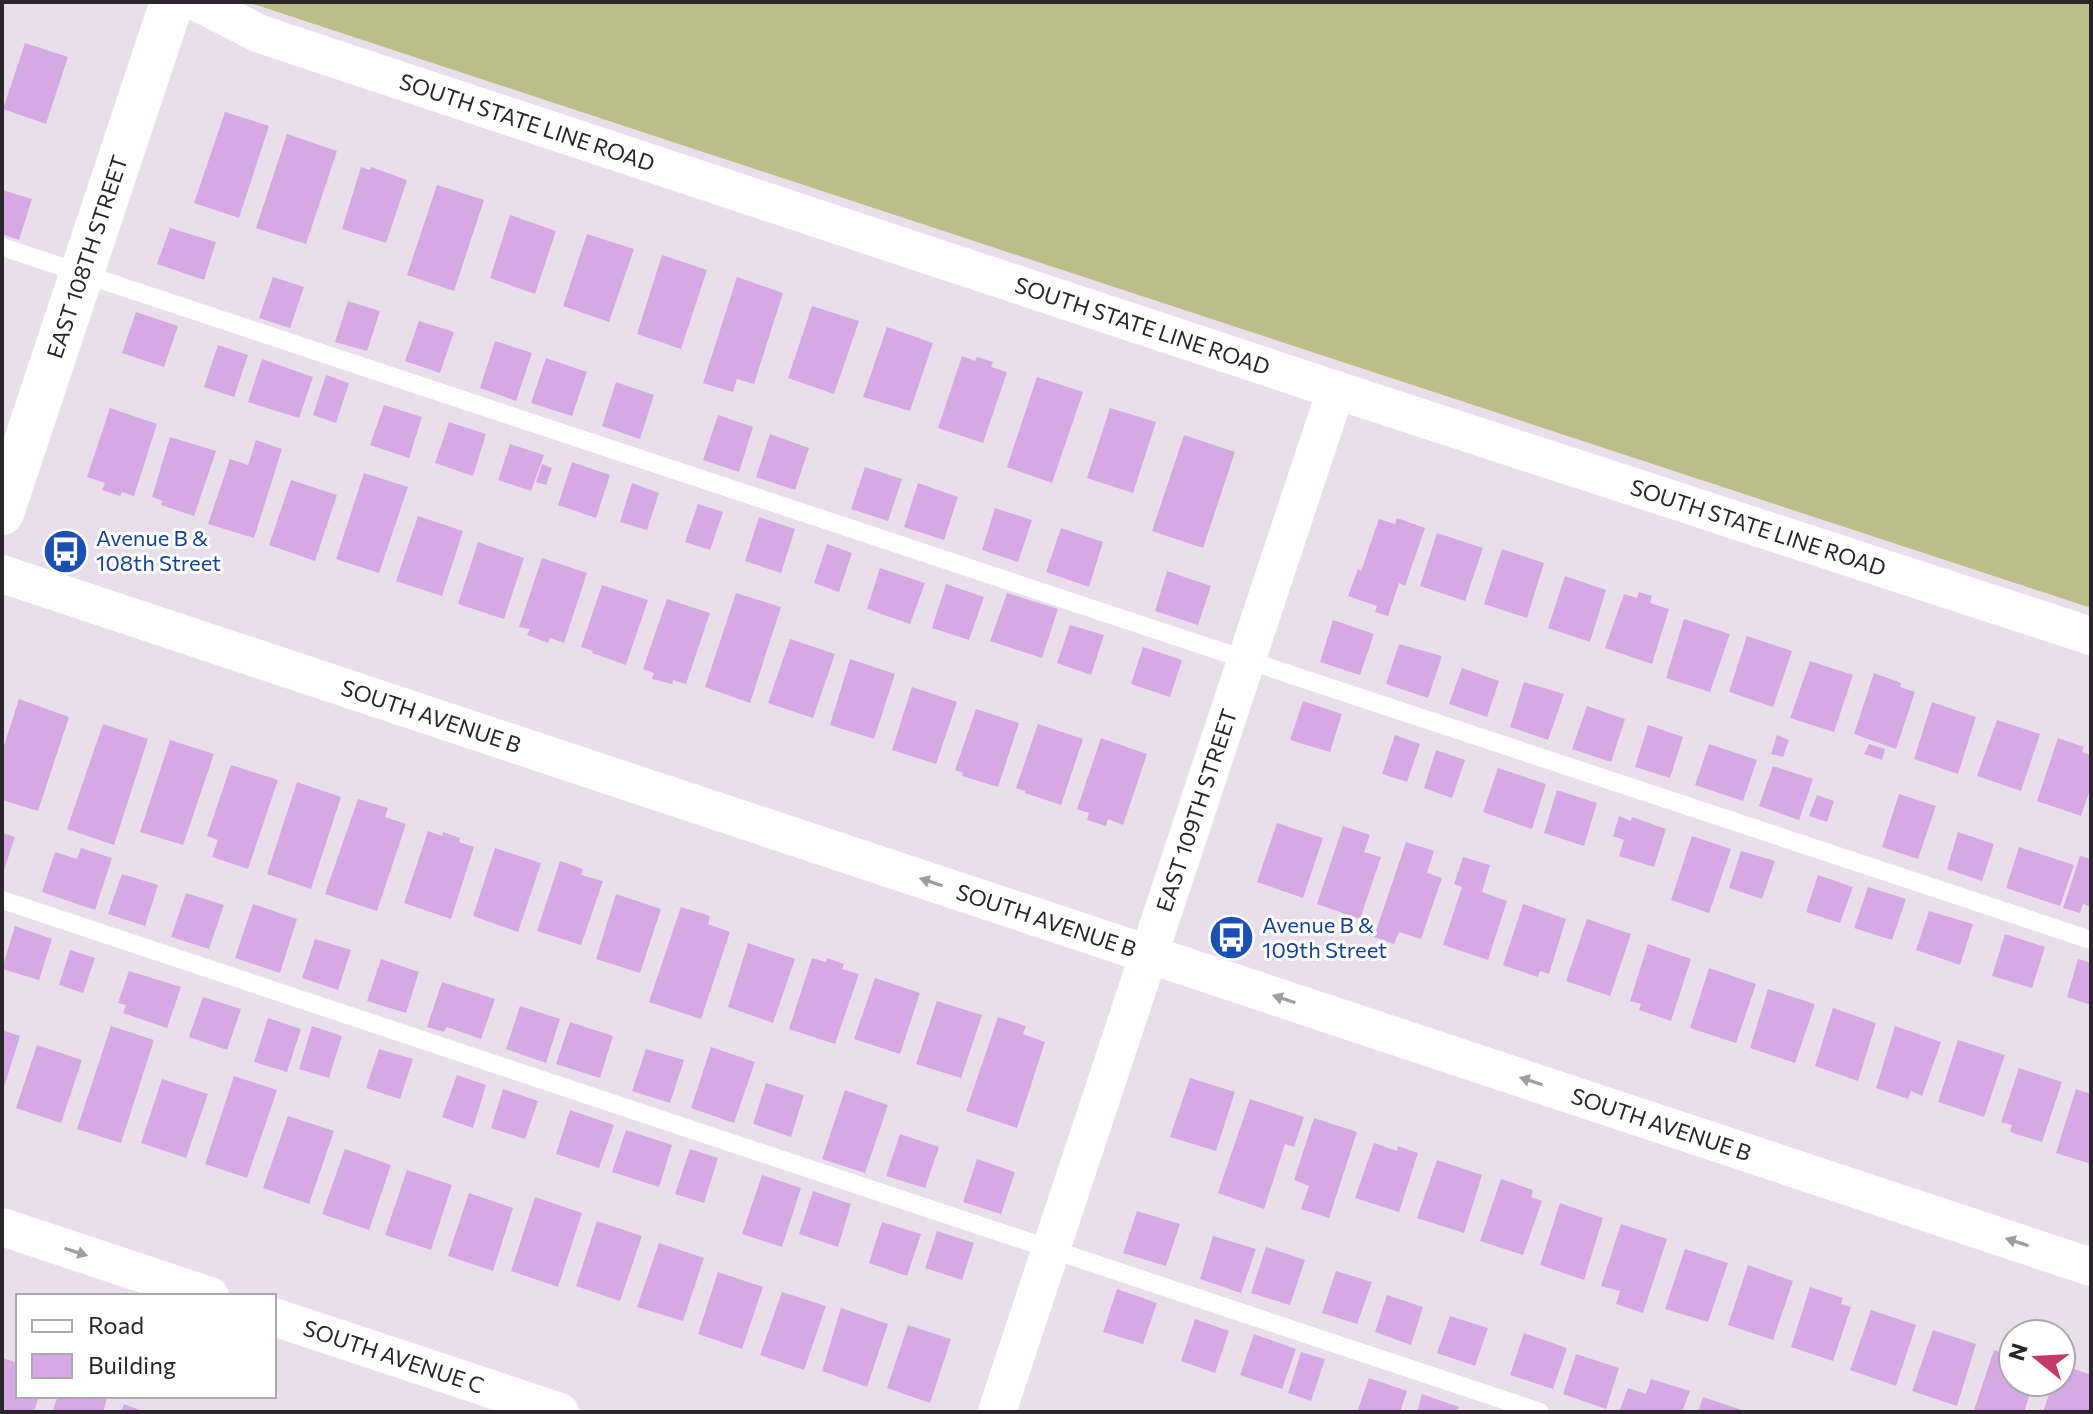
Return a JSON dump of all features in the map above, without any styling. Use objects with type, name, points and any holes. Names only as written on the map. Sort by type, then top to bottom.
[{"type":"street","name":"EAST 108TH STREET","points":[[2,513],[172,2]]},
{"type":"street","name":"SOUTH STATE LINE ROAD","points":[[197,2],[260,34],[2091,636]]},
{"type":"street","name":"EAST 109TH STREET","points":[[997,1412],[1336,390]]},
{"type":"street","name":"SOUTH AVENUE B","points":[[2,574],[2091,1267]]},
{"type":"street","points":[[2,1227],[204,1294]]},
{"type":"street","name":"SOUTH AVENUE C","points":[[276,1318],[560,1412]]},
{"type":"lane","points":[[2,247],[2091,940]]},
{"type":"lane","points":[[2,900],[1540,1412]]},
{"type":"green space","points":[[251,2],[2091,2],[2091,608],[253,4]]},
{"type":"building","points":[[25,43],[68,57],[46,124],[3,109]]},
{"type":"building","points":[[225,112],[269,126],[239,218],[194,203]]},
{"type":"building","points":[[287,134],[337,151],[306,244],[256,228]]},
{"type":"building","points":[[361,167],[370,170],[371,167],[407,180],[386,243],[342,229]]},
{"type":"building","points":[[437,185],[484,200],[454,291],[407,275]]},
{"type":"building","points":[[2,190],[32,199],[19,240],[2,234]]},
{"type":"building","points":[[510,215],[556,231],[535,294],[490,278]]},
{"type":"building","points":[[170,228],[216,242],[204,280],[157,264]]},
{"type":"building","points":[[587,234],[634,249],[609,322],[563,306]]},
{"type":"building","points":[[662,255],[707,270],[681,349],[637,334]]},
{"type":"building","points":[[273,277],[304,287],[290,328],[259,318]]},
{"type":"building","points":[[737,277],[783,293],[754,384],[737,379],[733,392],[703,383]]},
{"type":"building","points":[[348,301],[380,311],[367,351],[335,342]]},
{"type":"building","points":[[812,306],[859,321],[834,394],[788,378]]},
{"type":"building","points":[[136,312],[178,326],[164,367],[122,353]]},
{"type":"building","points":[[419,321],[454,332],[440,373],[405,361]]},
{"type":"building","points":[[887,327],[933,343],[910,411],[863,397]]},
{"type":"building","points":[[495,341],[532,353],[516,401],[480,388]]},
{"type":"building","points":[[218,345],[248,355],[234,397],[204,387]]},
{"type":"building","points":[[962,356],[975,361],[977,357],[993,362],[991,367],[1007,372],[983,443],[938,428]]},
{"type":"building","points":[[546,358],[587,372],[572,416],[531,403]]},
{"type":"building","points":[[262,359],[313,377],[299,418],[248,402]]},
{"type":"building","points":[[326,375],[349,383],[336,423],[313,415]]},
{"type":"building","points":[[1037,377],[1083,392],[1052,483],[1007,467]]},
{"type":"building","points":[[616,382],[654,395],[640,439],[602,426]]},
{"type":"building","points":[[384,405],[422,417],[409,458],[370,445]]},
{"type":"building","points":[[110,408],[157,424],[134,496],[122,492],[120,496],[102,490],[105,483],[87,477]]},
{"type":"building","points":[[1110,408],[1156,422],[1133,493],[1087,478]]},
{"type":"building","points":[[718,415],[753,427],[739,472],[703,460]]},
{"type":"building","points":[[449,422],[486,434],[473,476],[435,463]]},
{"type":"building","points":[[770,434],[809,448],[795,490],[756,477]]},
{"type":"building","points":[[1184,435],[1235,452],[1203,548],[1152,531]]},
{"type":"building","points":[[170,437],[216,451],[194,516],[161,505],[163,501],[152,497]]},
{"type":"building","points":[[256,440],[282,449],[254,538],[208,524],[230,459],[248,465]]},
{"type":"building","points":[[510,444],[544,455],[531,491],[498,480]]},
{"type":"building","points":[[572,462],[610,475],[596,518],[558,505]]},
{"type":"building","points":[[542,464],[552,468],[546,485],[536,482]]},
{"type":"building","points":[[865,467],[902,479],[888,521],[851,509]]},
{"type":"building","points":[[364,473],[408,487],[379,573],[336,559]]},
{"type":"building","points":[[291,480],[337,495],[315,561],[269,545]]},
{"type":"building","points":[[632,483],[659,493],[647,530],[620,522]]},
{"type":"building","points":[[918,483],[958,497],[944,540],[904,527]]},
{"type":"building","points":[[698,504],[723,512],[710,550],[685,542]]},
{"type":"building","points":[[995,508],[1032,520],[1018,562],[982,550]]},
{"type":"building","points":[[418,516],[463,531],[442,596],[396,581]]},
{"type":"building","points":[[759,517],[795,529],[781,573],[745,561]]},
{"type":"building","points":[[1397,518],[1425,528],[1405,586],[1399,583],[1388,616],[1375,612],[1377,606],[1348,596],[1358,569],[1361,571],[1379,519],[1395,524]]},
{"type":"building","points":[[1061,528],[1103,542],[1089,587],[1046,572]]},
{"type":"building","points":[[1437,533],[1483,548],[1465,601],[1420,586]]},
{"type":"building","points":[[478,542],[524,558],[504,619],[458,604]]},
{"type":"building","points":[[827,544],[852,553],[839,592],[814,583]]},
{"type":"building","points":[[1502,549],[1544,563],[1527,618],[1484,604]]},
{"type":"building","points":[[542,558],[587,573],[564,643],[550,638],[548,643],[527,635],[530,629],[519,627]]},
{"type":"building","points":[[880,568],[925,583],[910,624],[867,609]]},
{"type":"building","points":[[1167,571],[1211,586],[1198,625],[1155,611]]},
{"type":"building","points":[[1565,576],[1606,590],[1590,642],[1548,628]]},
{"type":"building","points":[[946,584],[984,597],[969,640],[932,628]]},
{"type":"building","points":[[602,585],[648,600],[626,665],[581,647]]},
{"type":"building","points":[[1639,592],[1652,596],[1650,603],[1669,609],[1652,664],[1605,648],[1624,594],[1637,598]]},
{"type":"building","points":[[736,593],[781,607],[750,703],[705,687]]},
{"type":"building","points":[[1007,593],[1058,609],[1042,658],[990,641]]},
{"type":"building","points":[[667,599],[710,613],[686,684],[652,679],[654,673],[643,669]]},
{"type":"building","points":[[1684,619],[1730,634],[1710,692],[1666,678]]},
{"type":"building","points":[[1333,620],[1374,634],[1360,675],[1320,662]]},
{"type":"building","points":[[1070,625],[1104,635],[1091,675],[1057,663]]},
{"type":"building","points":[[1747,636],[1792,651],[1773,707],[1729,692]]},
{"type":"building","points":[[790,639],[835,654],[813,718],[768,703]]},
{"type":"building","points":[[1399,644],[1442,656],[1428,698],[1386,684]]},
{"type":"building","points":[[1143,647],[1182,660],[1170,697],[1131,684]]},
{"type":"building","points":[[850,659],[895,674],[874,739],[830,725]]},
{"type":"building","points":[[1810,661],[1853,675],[1834,732],[1790,718]]},
{"type":"building","points":[[1462,668],[1499,681],[1487,717],[1449,704]]},
{"type":"building","points":[[1874,673],[1915,692],[1896,749],[1854,734]]},
{"type":"building","points":[[1524,682],[1564,694],[1548,740],[1510,727]]},
{"type":"building","points":[[912,687],[957,702],[936,764],[892,750]]},
{"type":"building","points":[[19,699],[69,717],[38,811],[2,800],[2,752]]},
{"type":"building","points":[[1303,701],[1342,714],[1330,752],[1290,740]]},
{"type":"building","points":[[1932,702],[1976,717],[1958,774],[1914,759]]},
{"type":"building","points":[[1587,706],[1625,719],[1611,762],[1572,749]]},
{"type":"building","points":[[976,709],[1019,723],[998,787],[962,776],[963,773],[955,770]]},
{"type":"building","points":[[1997,720],[2040,734],[2021,791],[1977,776]]},
{"type":"building","points":[[103,724],[148,739],[114,845],[67,829]]},
{"type":"building","points":[[1038,724],[1083,739],[1061,805],[1016,788]]},
{"type":"building","points":[[1648,725],[1683,737],[1670,778],[1635,767]]},
{"type":"building","points":[[1395,735],[1420,744],[1407,782],[1382,774]]},
{"type":"building","points":[[1777,735],[1789,740],[1783,757],[1771,754]]},
{"type":"building","points":[[1101,738],[1147,754],[1123,825],[1108,819],[1106,826],[1087,820],[1089,813],[1077,809]]},
{"type":"building","points":[[2058,738],[2084,747],[2082,752],[2091,755],[2091,787],[2081,816],[2037,801]]},
{"type":"building","points":[[170,740],[214,754],[183,845],[140,832]]},
{"type":"building","points":[[1709,744],[1757,760],[1743,801],[1695,785]]},
{"type":"building","points":[[1869,744],[1885,749],[1882,760],[1864,754]]},
{"type":"building","points":[[1436,750],[1465,760],[1452,798],[1424,788]]},
{"type":"building","points":[[231,765],[278,780],[248,869],[212,857],[218,840],[207,836]]},
{"type":"building","points":[[1773,766],[1813,779],[1799,820],[1759,806]]},
{"type":"building","points":[[1498,768],[1546,784],[1532,829],[1483,812]]},
{"type":"building","points":[[297,782],[341,797],[311,889],[267,874]]},
{"type":"building","points":[[1557,790],[1597,803],[1584,846],[1544,833]]},
{"type":"building","points":[[1899,794],[1936,806],[1918,859],[1882,847]]},
{"type":"building","points":[[1817,795],[1834,801],[1827,822],[1809,816]]},
{"type":"building","points":[[358,799],[388,808],[385,817],[406,824],[377,911],[325,894]]},
{"type":"building","points":[[1619,816],[1631,821],[1632,817],[1666,829],[1654,867],[1619,856],[1624,840],[1613,836]]},
{"type":"building","points":[[1277,823],[1323,838],[1303,898],[1257,882]]},
{"type":"building","points":[[1343,826],[1370,835],[1364,852],[1381,857],[1360,919],[1317,904]]},
{"type":"building","points":[[428,831],[442,836],[443,832],[474,847],[451,919],[404,903]]},
{"type":"building","points":[[1958,832],[1994,844],[1982,881],[1947,869]]},
{"type":"building","points":[[2,833],[15,837],[3,873],[2,873]]},
{"type":"building","points":[[1692,836],[1731,849],[1709,913],[1671,900]]},
{"type":"building","points":[[1406,842],[1434,851],[1427,873],[1442,878],[1421,939],[1399,932],[1394,944],[1374,937]]},
{"type":"building","points":[[2019,847],[2074,865],[2060,906],[2006,888]]},
{"type":"building","points":[[81,848],[112,858],[95,910],[42,892],[55,852],[77,859]]},
{"type":"building","points":[[495,848],[541,863],[518,932],[473,916]]},
{"type":"building","points":[[1741,851],[1775,861],[1762,899],[1729,888]]},
{"type":"building","points":[[2080,856],[2091,859],[2091,907],[2083,904],[2080,913],[2063,908]]},
{"type":"building","points":[[1463,857],[1490,865],[1482,892],[1507,901],[1488,960],[1443,945],[1462,887],[1454,884]]},
{"type":"building","points":[[560,861],[583,869],[581,875],[603,881],[581,945],[537,931]]},
{"type":"building","points":[[122,874],[158,885],[145,926],[108,914]]},
{"type":"building","points":[[1818,875],[1853,887],[1840,923],[1806,912]]},
{"type":"building","points":[[1868,887],[1906,899],[1892,940],[1854,928]]},
{"type":"building","points":[[186,893],[224,905],[209,949],[171,937]]},
{"type":"building","points":[[616,894],[661,909],[640,973],[596,959]]},
{"type":"building","points":[[253,904],[297,919],[280,973],[235,958]]},
{"type":"building","points":[[1523,904],[1566,919],[1549,974],[1540,971],[1538,977],[1503,965]]},
{"type":"building","points":[[681,907],[710,916],[708,924],[730,932],[701,1019],[649,1002]]},
{"type":"building","points":[[1929,911],[1973,924],[1960,965],[1916,950]]},
{"type":"building","points":[[1587,919],[1631,934],[1610,996],[1566,981]]},
{"type":"building","points":[[15,926],[52,939],[39,980],[2,969]]},
{"type":"building","points":[[2005,934],[2045,947],[2032,988],[1992,976]]},
{"type":"building","points":[[315,939],[351,950],[338,990],[302,978]]},
{"type":"building","points":[[748,943],[795,959],[773,1023],[728,1007]]},
{"type":"building","points":[[1648,944],[1691,959],[1671,1021],[1639,1010],[1641,1004],[1630,1001]]},
{"type":"building","points":[[70,950],[95,958],[83,993],[59,985]]},
{"type":"building","points":[[812,958],[826,962],[827,958],[844,964],[842,969],[859,974],[835,1044],[789,1029]]},
{"type":"building","points":[[381,959],[419,972],[406,1013],[367,1001]]},
{"type":"building","points":[[2078,959],[2091,963],[2091,1005],[2067,997]]},
{"type":"building","points":[[1709,968],[1756,984],[1736,1043],[1690,1028]]},
{"type":"building","points":[[129,971],[181,987],[167,1028],[123,1013],[126,1005],[118,1003]]},
{"type":"building","points":[[875,978],[920,993],[900,1054],[854,1039]]},
{"type":"building","points":[[442,982],[495,999],[481,1039],[447,1027],[444,1032],[427,1027]]},
{"type":"building","points":[[1768,989],[1815,1004],[1795,1063],[1750,1048]]},
{"type":"building","points":[[203,997],[241,1009],[227,1050],[189,1037]]},
{"type":"building","points":[[937,1001],[982,1015],[961,1078],[916,1064]]},
{"type":"building","points":[[520,1006],[560,1019],[546,1063],[506,1049]]},
{"type":"building","points":[[1833,1008],[1876,1023],[1858,1081],[1815,1066]]},
{"type":"building","points":[[998,1017],[1026,1026],[1023,1034],[1045,1042],[1017,1128],[966,1111]]},
{"type":"building","points":[[268,1018],[301,1029],[287,1072],[254,1062]]},
{"type":"building","points":[[570,1022],[613,1036],[600,1078],[556,1064]]},
{"type":"building","points":[[111,1026],[154,1040],[121,1143],[77,1129]]},
{"type":"building","points":[[312,1026],[342,1036],[329,1078],[299,1069]]},
{"type":"building","points":[[1895,1026],[1941,1042],[1922,1096],[1911,1091],[1908,1099],[1876,1088]]},
{"type":"building","points":[[2,1030],[20,1036],[3,1090],[2,1090]]},
{"type":"building","points":[[1958,1040],[2005,1055],[1984,1117],[1938,1102]]},
{"type":"building","points":[[37,1045],[82,1060],[61,1123],[16,1108]]},
{"type":"building","points":[[711,1047],[755,1062],[734,1123],[691,1108]]},
{"type":"building","points":[[379,1049],[413,1059],[400,1099],[366,1088]]},
{"type":"building","points":[[646,1049],[684,1060],[670,1103],[632,1091]]},
{"type":"building","points":[[2019,1068],[2062,1082],[2042,1142],[2010,1132],[2012,1125],[2001,1122]]},
{"type":"building","points":[[457,1075],[486,1085],[473,1128],[442,1117]]},
{"type":"building","points":[[234,1076],[277,1090],[247,1178],[205,1164]]},
{"type":"building","points":[[1190,1078],[1235,1092],[1216,1151],[1170,1137]]},
{"type":"building","points":[[162,1079],[208,1094],[186,1158],[141,1143]]},
{"type":"building","points":[[766,1083],[804,1095],[791,1137],[753,1124]]},
{"type":"building","points":[[503,1089],[538,1101],[525,1139],[491,1128]]},
{"type":"building","points":[[2076,1089],[2091,1094],[2091,1164],[2056,1153]]},
{"type":"building","points":[[845,1090],[888,1105],[865,1173],[822,1159]]},
{"type":"building","points":[[1250,1099],[1304,1117],[1294,1147],[1285,1144],[1264,1209],[1218,1193]]},
{"type":"building","points":[[570,1110],[614,1125],[599,1168],[556,1154]]},
{"type":"building","points":[[288,1116],[334,1131],[309,1204],[263,1188]]},
{"type":"building","points":[[1314,1118],[1357,1132],[1329,1218],[1301,1209],[1309,1186],[1294,1180]]},
{"type":"building","points":[[626,1130],[672,1145],[659,1187],[612,1172]]},
{"type":"building","points":[[900,1134],[939,1147],[925,1188],[886,1176]]},
{"type":"building","points":[[1374,1143],[1397,1151],[1398,1146],[1418,1153],[1399,1212],[1355,1198]]},
{"type":"building","points":[[345,1149],[391,1165],[369,1230],[322,1214]]},
{"type":"building","points":[[690,1149],[718,1158],[704,1203],[675,1194]]},
{"type":"building","points":[[977,1159],[1015,1172],[1001,1214],[963,1202]]},
{"type":"building","points":[[1437,1160],[1482,1175],[1464,1233],[1417,1218]]},
{"type":"building","points":[[407,1170],[452,1185],[431,1250],[385,1235]]},
{"type":"building","points":[[762,1175],[801,1188],[782,1247],[742,1234]]},
{"type":"building","points":[[1501,1179],[1533,1190],[1531,1197],[1542,1201],[1523,1255],[1480,1241]]},
{"type":"building","points":[[813,1191],[851,1204],[838,1247],[799,1234]]},
{"type":"building","points":[[469,1193],[513,1208],[493,1271],[448,1256]]},
{"type":"building","points":[[535,1197],[582,1213],[558,1287],[511,1271]]},
{"type":"building","points":[[1560,1203],[1603,1218],[1584,1280],[1540,1265]]},
{"type":"building","points":[[1137,1211],[1180,1224],[1166,1266],[1123,1253]]},
{"type":"building","points":[[597,1221],[642,1236],[620,1301],[576,1286]]},
{"type":"building","points":[[882,1222],[921,1234],[907,1276],[869,1263]]},
{"type":"building","points":[[1621,1224],[1667,1239],[1643,1313],[1616,1304],[1620,1291],[1601,1286]]},
{"type":"building","points":[[937,1231],[974,1243],[962,1280],[925,1268]]},
{"type":"building","points":[[1213,1236],[1256,1249],[1241,1293],[1200,1279]]},
{"type":"building","points":[[659,1243],[704,1258],[683,1321],[637,1307]]},
{"type":"building","points":[[1266,1247],[1305,1260],[1290,1305],[1251,1293]]},
{"type":"building","points":[[1685,1249],[1728,1263],[1708,1322],[1665,1309]]},
{"type":"building","points":[[1748,1265],[1793,1281],[1773,1340],[1728,1325]]},
{"type":"building","points":[[1336,1271],[1372,1282],[1357,1324],[1322,1313]]},
{"type":"building","points":[[718,1272],[763,1287],[742,1349],[698,1334]]},
{"type":"building","points":[[1810,1287],[1843,1298],[1841,1304],[1851,1307],[1833,1361],[1791,1347]]},
{"type":"building","points":[[1117,1289],[1157,1303],[1143,1344],[1103,1332]]},
{"type":"building","points":[[782,1292],[826,1306],[804,1370],[760,1355]]},
{"type":"building","points":[[1387,1295],[1423,1307],[1411,1345],[1375,1332]]},
{"type":"building","points":[[841,1308],[888,1324],[867,1387],[822,1371]]},
{"type":"building","points":[[1871,1310],[1916,1325],[1896,1386],[1850,1370]]},
{"type":"building","points":[[1450,1316],[1488,1328],[1475,1366],[1437,1353]]},
{"type":"building","points":[[1195,1319],[1229,1331],[1215,1373],[1181,1361]]},
{"type":"building","points":[[908,1325],[951,1339],[930,1403],[887,1388]]},
{"type":"building","points":[[1933,1330],[1976,1344],[1957,1406],[1912,1391]]},
{"type":"building","points":[[1524,1333],[1567,1348],[1553,1389],[1510,1375]]},
{"type":"building","points":[[1254,1334],[1296,1349],[1282,1389],[1240,1375]]},
{"type":"building","points":[[1994,1350],[1997,1351],[1997,1398],[2029,1398],[2024,1412],[1974,1410]]},
{"type":"building","points":[[1301,1352],[1325,1359],[1311,1401],[1288,1393]]},
{"type":"building","points":[[1576,1354],[1619,1368],[1606,1409],[1563,1394]]},
{"type":"building","points":[[2,1358],[16,1362],[16,1398],[38,1398],[34,1412],[2,1412]]},
{"type":"building","points":[[2077,1370],[2091,1375],[2091,1412],[2043,1412],[2048,1398],[2077,1398]]},
{"type":"building","points":[[1369,1378],[1407,1391],[1400,1412],[1357,1412]]},
{"type":"building","points":[[1651,1379],[1690,1391],[1682,1412],[1619,1412],[1628,1388],[1646,1394]]},
{"type":"building","points":[[1422,1394],[1459,1407],[1457,1412],[1417,1412]]},
{"type":"building","points":[[1703,1397],[1745,1411],[1745,1412],[1698,1412]]},
{"type":"building","points":[[57,1398],[107,1398],[103,1412],[52,1412]]},
{"type":"building","points":[[124,1404],[145,1412],[121,1412]]},
{"type":"place","name":"Avenue B & 108th Street","points":[[65,551]]},
{"type":"place","name":"Avenue B & 109th Street","points":[[1231,938]]}]
